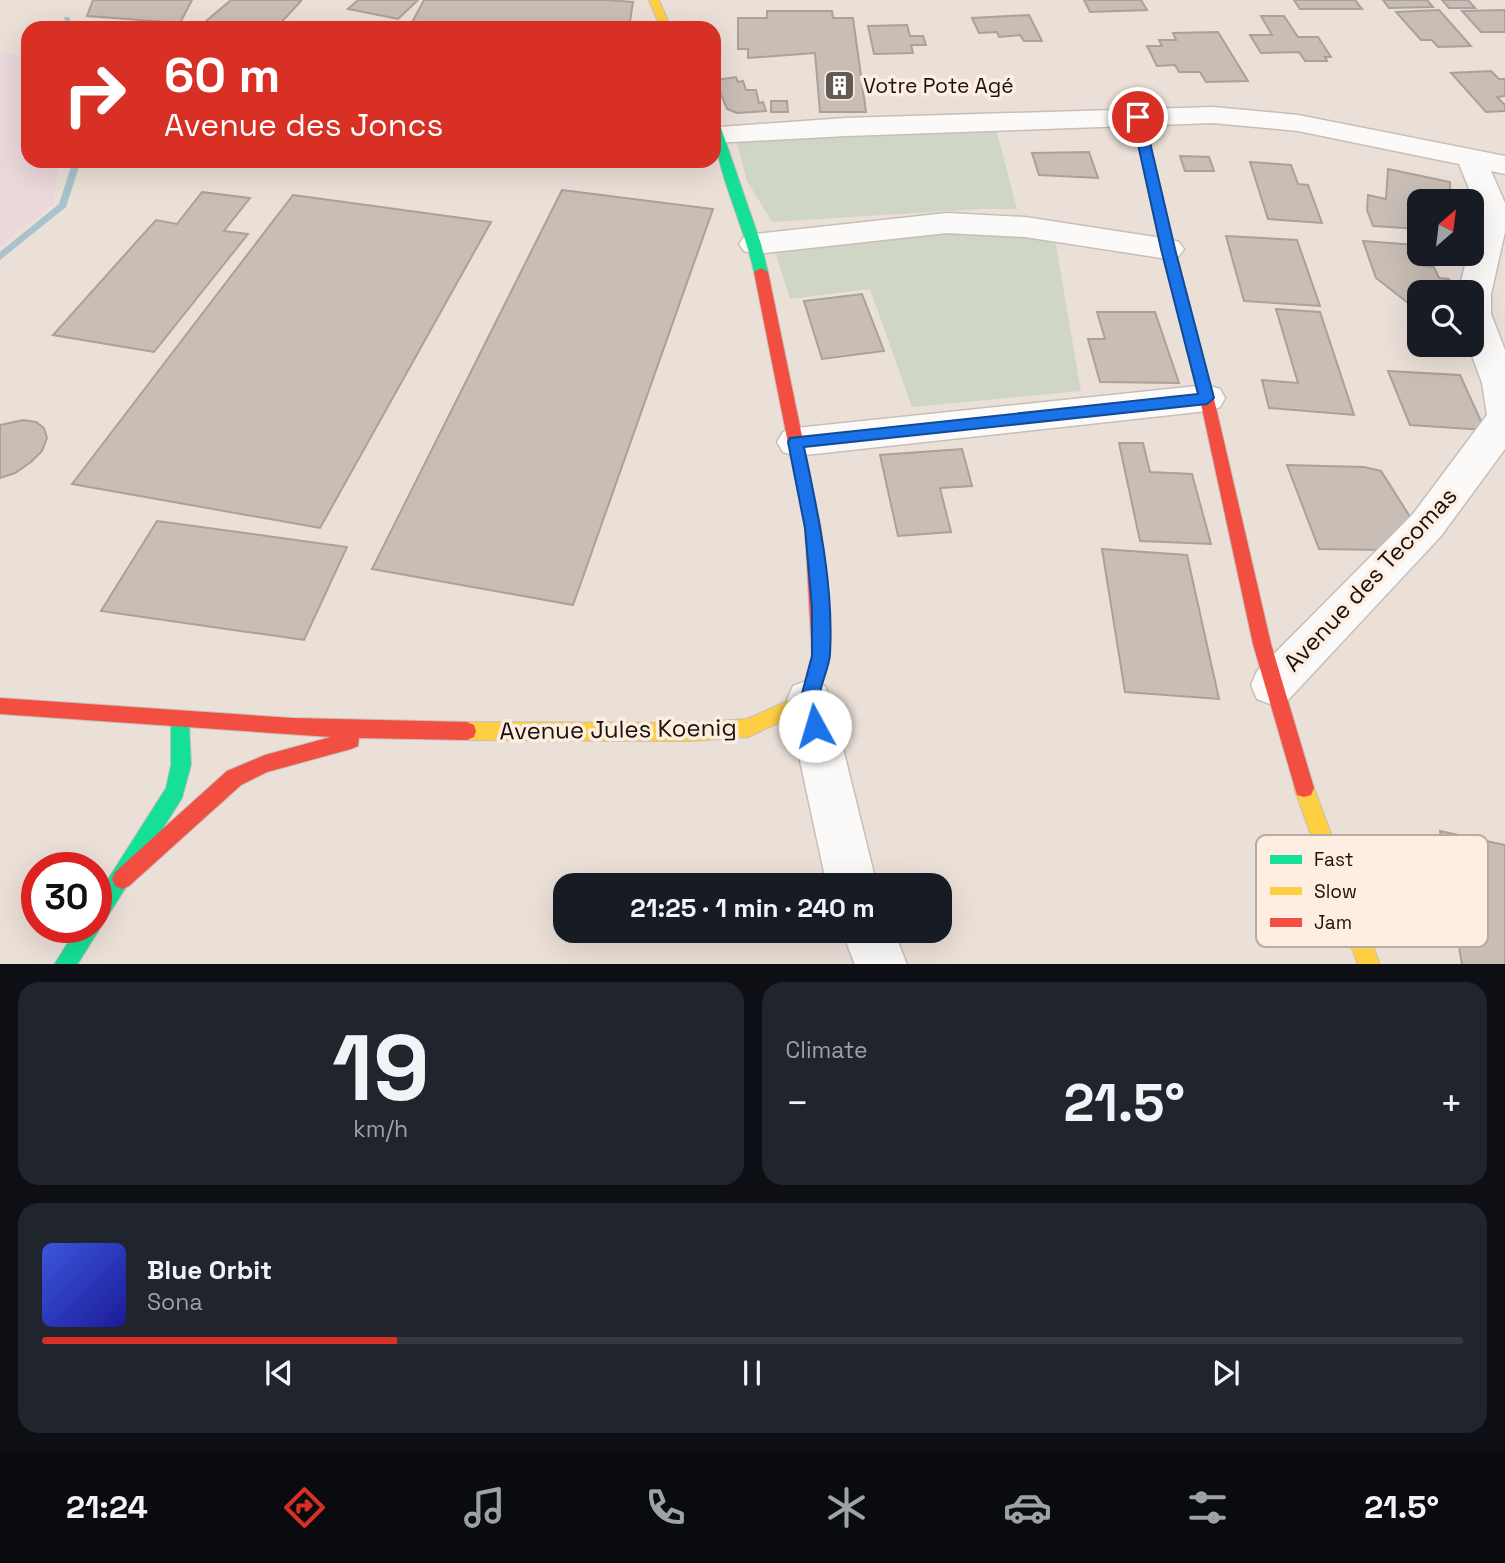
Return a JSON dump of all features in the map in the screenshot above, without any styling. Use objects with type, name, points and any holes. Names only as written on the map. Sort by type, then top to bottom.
[{"type":"street","points":[[654,0],[663,21]]},
{"type":"street","points":[[721,130],[1213,115],[1297,123],[1488,163]]},
{"type":"street","points":[[1138,117],[1168,249],[1207,398],[1237,547],[1273,685],[1319,835]]},
{"type":"street","points":[[721,142],[755,244],[813,528],[821,656],[809,701],[849,873]]},
{"type":"street","name":"Avenue des Tecomas","points":[[1273,685],[1427,525],[1491,440],[1505,415],[1500,383],[1474,314],[1474,294],[1494,213],[1488,163]]},
{"type":"street","points":[[755,244],[947,223],[1025,227],[1168,249]]},
{"type":"street","points":[[796,442],[1207,398]]},
{"type":"street","name":"Avenue Jules Koenig","points":[[0,706],[180,721],[229,729],[690,732],[747,727],[809,701]]},
{"type":"street","points":[[112,894],[175,791],[181,765],[180,721]]},
{"type":"street","points":[[122,879],[234,778],[265,764],[387,731]]},
{"type":"street","points":[[217,793],[223,769]]},
{"type":"street","points":[[64,964],[79,943]]},
{"type":"street","points":[[873,943],[881,964]]},
{"type":"street","points":[[1362,947],[1369,964]]},
{"type":"shaded area","points":[[0,52],[21,56],[21,168],[58,168],[53,205],[0,246]]},
{"type":"green space","points":[[996,129],[1017,209],[772,222],[747,181],[736,139]]},
{"type":"green space","points":[[960,228],[1054,234],[1081,391],[912,407],[870,289],[790,299],[774,248]]},
{"type":"building","points":[[93,0],[192,0],[181,21],[87,16]]},
{"type":"building","points":[[231,0],[301,1],[282,21],[206,21]]},
{"type":"building","points":[[358,0],[418,0],[398,19],[348,9]]},
{"type":"building","points":[[424,0],[633,2],[630,21],[413,21]]},
{"type":"building","points":[[1084,0],[1141,0],[1147,10],[1090,12]]},
{"type":"building","points":[[1294,0],[1355,0],[1362,9],[1300,9]]},
{"type":"building","points":[[1383,0],[1427,0],[1433,7],[1389,8]]},
{"type":"building","points":[[1442,0],[1468,0],[1475,8],[1449,8]]},
{"type":"building","points":[[1439,10],[1471,46],[1438,47],[1432,40],[1421,40],[1396,12]]},
{"type":"building","points":[[1505,10],[1505,32],[1481,32],[1462,11]]},
{"type":"building","name":"Votre Pote Agé","points":[[767,11],[832,11],[833,18],[853,18],[866,112],[820,112],[815,53],[748,58],[748,49],[738,49],[738,18],[767,18]]},
{"type":"building","points":[[1029,15],[1042,41],[1024,41],[1020,35],[999,37],[997,32],[979,33],[972,18]]},
{"type":"building","points":[[1261,16],[1284,16],[1298,37],[1318,37],[1331,57],[1325,57],[1327,61],[1305,61],[1299,52],[1261,53],[1250,35],[1272,35]]},
{"type":"building","points":[[907,25],[910,36],[923,36],[926,45],[911,45],[913,53],[874,54],[868,26]]},
{"type":"building","points":[[1218,32],[1248,81],[1206,82],[1200,72],[1179,72],[1175,65],[1157,66],[1147,46],[1162,46],[1159,40],[1176,40],[1173,33]]},
{"type":"building","points":[[1491,71],[1499,79],[1505,79],[1505,96],[1497,97],[1505,105],[1505,111],[1486,112],[1451,73]]},
{"type":"building","points":[[736,77],[738,82],[743,81],[746,90],[756,90],[759,103],[763,102],[766,111],[737,113],[727,109],[721,94],[721,79]]},
{"type":"building","points":[[771,101],[787,101],[788,112],[771,112]]},
{"type":"building","points":[[1089,152],[1098,178],[1039,175],[1032,153]]},
{"type":"building","points":[[1180,156],[1209,157],[1214,171],[1185,171]]},
{"type":"building","points":[[1250,162],[1291,165],[1298,184],[1308,185],[1322,223],[1268,219]]},
{"type":"building","points":[[1388,169],[1450,182],[1450,189],[1407,189],[1407,228],[1373,226],[1367,210],[1368,195],[1386,199]]},
{"type":"building","points":[[562,190],[713,209],[573,605],[372,569]]},
{"type":"building","points":[[202,192],[250,198],[224,231],[248,234],[154,352],[53,335],[156,220],[177,224]]},
{"type":"building","points":[[293,195],[491,222],[320,528],[72,484]]},
{"type":"building","points":[[1226,236],[1297,240],[1320,306],[1244,301]]},
{"type":"building","points":[[1363,241],[1407,244],[1407,266],[1434,267],[1439,278],[1449,280],[1407,280],[1407,302],[1376,278]]},
{"type":"building","points":[[862,294],[884,351],[822,359],[804,301]]},
{"type":"building","points":[[1276,309],[1320,312],[1354,415],[1269,408],[1262,380],[1298,383]]},
{"type":"building","points":[[1097,312],[1155,312],[1179,383],[1100,382],[1088,339],[1105,339]]},
{"type":"building","points":[[1388,371],[1460,375],[1485,430],[1410,425]]},
{"type":"building","points":[[23,420],[36,422],[44,428],[47,438],[42,451],[15,473],[0,478],[0,425]]},
{"type":"building","points":[[1119,443],[1143,443],[1150,472],[1192,474],[1211,544],[1140,541]]},
{"type":"building","points":[[962,449],[972,486],[940,488],[951,532],[898,536],[880,455]]},
{"type":"building","points":[[1287,465],[1364,467],[1381,471],[1414,523],[1384,550],[1319,549]]},
{"type":"building","points":[[157,521],[347,547],[304,640],[101,611]]},
{"type":"building","points":[[1102,549],[1187,555],[1219,699],[1125,692]]},
{"type":"building","points":[[1440,831],[1459,835],[1441,835]]},
{"type":"building","points":[[1488,841],[1505,845],[1505,964],[1462,964],[1459,947],[1488,947]]},
{"type":"waterway","points":[[0,257],[63,205],[75,168]]},
{"type":"traffic: fast","points":[[721,145],[755,244],[761,272]]},
{"type":"traffic: fast","points":[[112,891],[175,791],[181,765],[180,721]]},
{"type":"traffic: fast","points":[[65,964],[79,943]]},
{"type":"traffic: slow","points":[[654,0],[663,21]]},
{"type":"traffic: slow","points":[[1138,117],[1168,249],[1207,399]]},
{"type":"traffic: slow","points":[[467,731],[690,732],[748,728],[809,700],[813,685]]},
{"type":"traffic: slow","points":[[1304,788],[1321,835]]},
{"type":"traffic: slow","points":[[1362,947],[1369,964]]},
{"type":"traffic: jam","points":[[761,272],[813,528],[821,656],[813,685]]},
{"type":"traffic: jam","points":[[1207,399],[1262,644],[1304,788]]},
{"type":"traffic: jam","points":[[0,706],[292,727],[467,731]]},
{"type":"traffic: jam","points":[[122,879],[234,778],[265,764],[351,740]]},
{"type":"place","name":"Votre Pote Agé","points":[[840,85]]},
{"type":"route","points":[[815,726],[809,701],[821,656],[820,608],[813,528],[796,442],[1207,398],[1168,249],[1138,117]]}]
